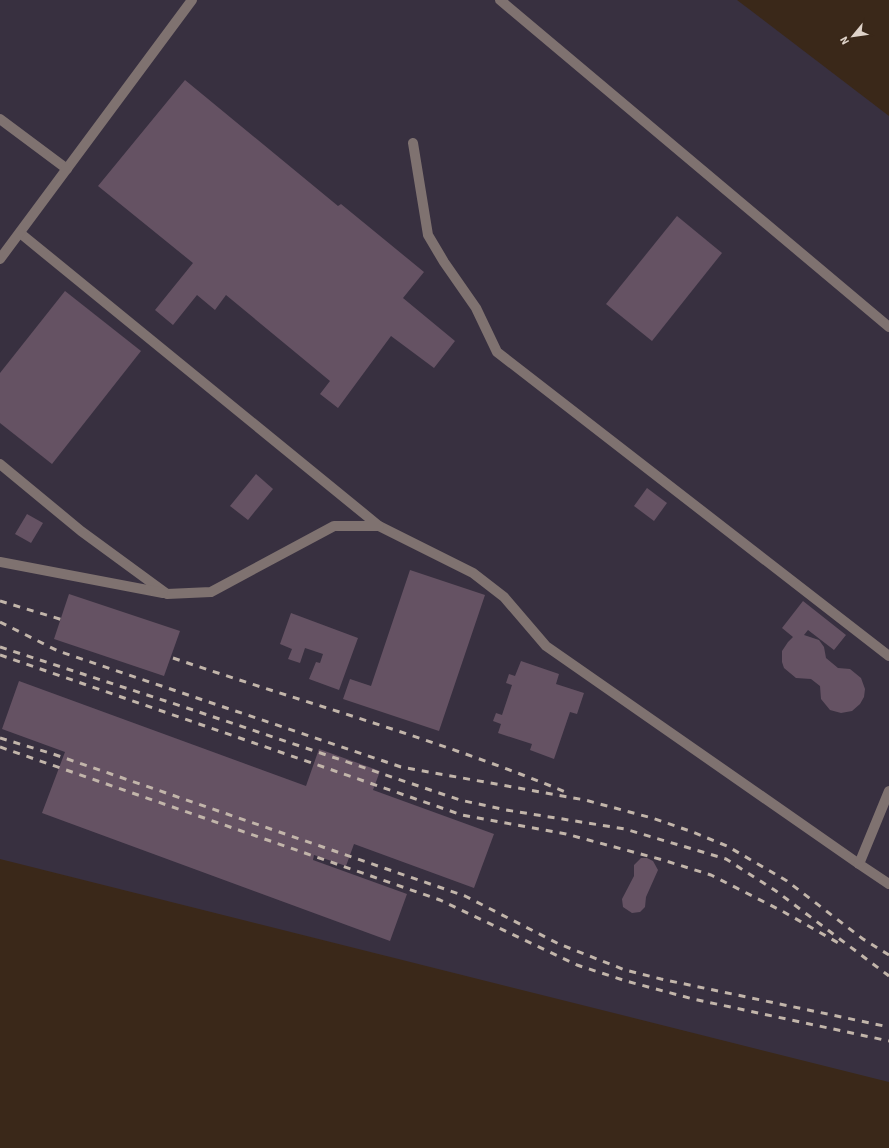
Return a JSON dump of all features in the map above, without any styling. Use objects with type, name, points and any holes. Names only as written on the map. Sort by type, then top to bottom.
[{"type":"lane","points":[[0,259],[192,0]]},
{"type":"lane","points":[[500,0],[889,327]]},
{"type":"lane","points":[[0,119],[67,169]]},
{"type":"lane","points":[[412,143],[428,235],[444,262],[476,308],[497,352],[889,656]]},
{"type":"lane","points":[[20,233],[379,526],[473,573],[504,597],[546,646],[889,884]]},
{"type":"lane","points":[[0,464],[81,531],[167,594]]},
{"type":"lane","points":[[0,562],[167,594],[211,592],[334,526],[379,526]]},
{"type":"lane","points":[[859,864],[889,791]]},
{"type":"shaded area","points":[[0,0],[737,0],[889,116],[889,1082],[0,859]]},
{"type":"building","points":[[185,80],[338,206],[341,204],[424,272],[403,298],[455,341],[434,368],[391,336],[338,408],[320,394],[330,381],[226,295],[215,310],[197,295],[173,325],[155,310],[193,263],[98,186]]},
{"type":"building","points":[[677,216],[722,253],[652,341],[606,304]]},
{"type":"building","points":[[65,291],[141,351],[52,464],[0,423],[0,373]]},
{"type":"building","points":[[256,474],[273,489],[248,520],[230,506]]},
{"type":"building","points":[[647,488],[667,503],[654,521],[634,506]]},
{"type":"building","points":[[27,514],[43,523],[31,543],[15,534]]},
{"type":"building","points":[[410,570],[485,595],[439,731],[343,699],[350,679],[371,686]]},
{"type":"building","points":[[69,594],[180,631],[164,676],[54,639]]},
{"type":"building","points":[[803,601],[846,635],[834,650],[808,630],[804,635],[819,640],[824,647],[826,658],[838,668],[850,669],[861,678],[865,689],[864,697],[860,704],[852,711],[841,713],[830,710],[821,699],[820,686],[811,679],[796,678],[784,668],[782,662],[782,651],[793,637],[782,628]]},
{"type":"building","points":[[291,613],[358,638],[339,690],[309,679],[316,662],[320,663],[323,654],[305,648],[300,663],[288,659],[292,649],[280,644]]},
{"type":"building","points":[[521,661],[559,674],[556,684],[584,693],[577,714],[570,712],[554,759],[530,750],[532,744],[498,733],[501,724],[493,721],[496,713],[502,715],[512,685],[506,683],[509,674],[515,676]]},
{"type":"building","points":[[19,681],[306,786],[319,749],[380,771],[373,790],[494,834],[474,888],[354,844],[346,866],[314,855],[313,860],[407,894],[390,941],[42,813],[65,752],[2,729]]},
{"type":"building","points":[[641,858],[647,858],[653,861],[658,870],[646,897],[645,907],[640,912],[632,913],[623,907],[622,899],[634,876],[634,865]]},
{"type":"railway","points":[[0,601],[63,620]]},
{"type":"railway","points":[[0,622],[58,651],[401,767],[585,800],[652,818],[690,831],[727,846],[787,881],[863,939],[889,955]]},
{"type":"railway","points":[[0,647],[460,800],[506,810],[625,829],[726,859],[776,891],[889,976]]},
{"type":"railway","points":[[0,655],[462,815],[566,834],[663,860],[711,875],[782,911],[842,945]]},
{"type":"railway","points":[[173,658],[422,739],[568,793]]},
{"type":"railway","points":[[0,738],[53,754],[465,896],[559,944],[625,970],[889,1027]]},
{"type":"railway","points":[[0,747],[440,900],[577,965],[626,981],[693,999],[889,1041]]}]
